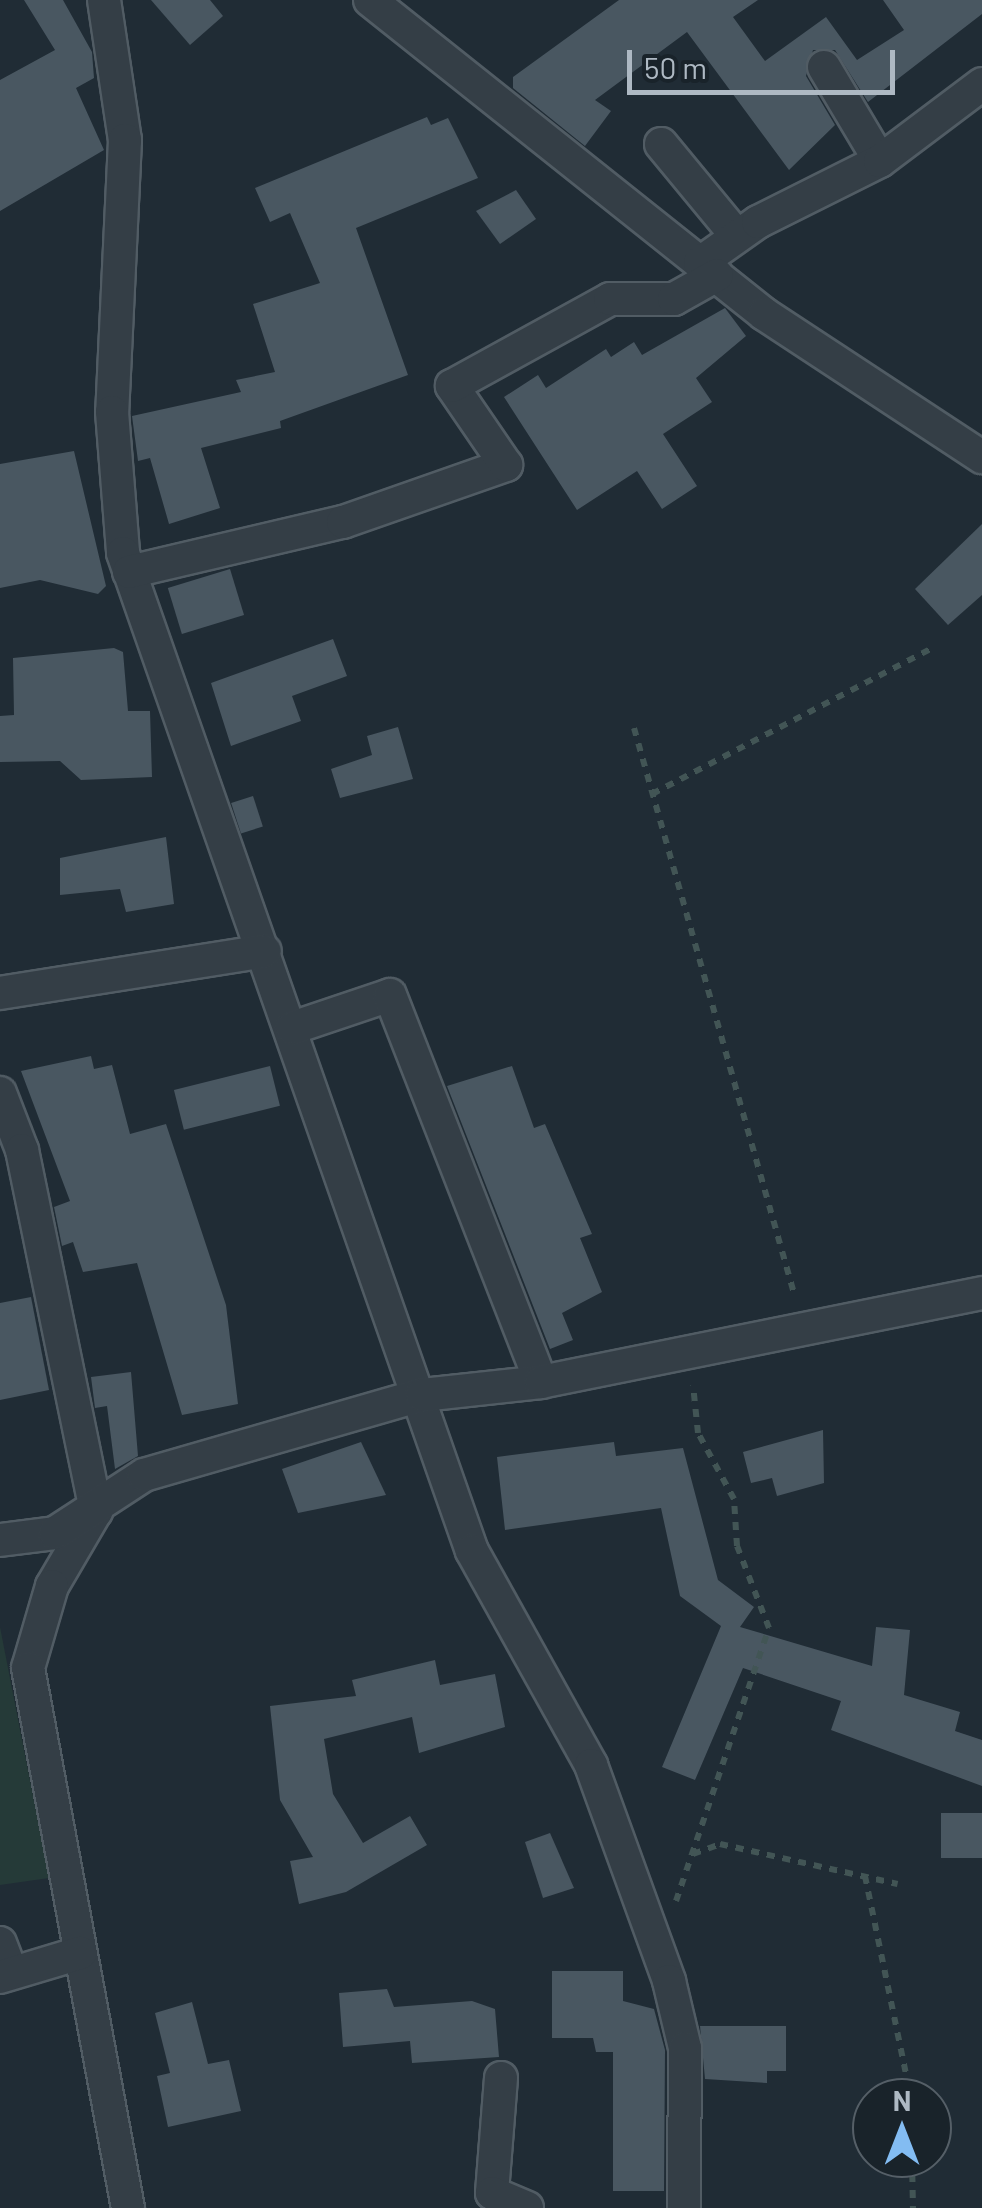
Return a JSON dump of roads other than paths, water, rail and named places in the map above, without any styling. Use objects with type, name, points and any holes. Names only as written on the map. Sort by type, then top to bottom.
[{"type":"street","points":[[104,0],[125,140],[112,412],[130,572],[422,1395],[472,1552],[591,1765],[652,1933],[685,2048],[684,2208]]},
{"type":"street","points":[[370,0],[708,269],[982,458]]},
{"type":"street","points":[[824,67],[880,161]]},
{"type":"street","points":[[130,572],[343,522],[506,465],[452,386],[610,299],[674,299],[708,269],[736,235],[880,161],[982,84]]},
{"type":"street","points":[[661,144],[736,235]]},
{"type":"street","points":[[0,993],[265,951]]},
{"type":"street","points":[[292,1028],[390,995],[541,1382]]},
{"type":"street","points":[[0,1093],[22,1150],[96,1511],[52,1586],[28,1668],[128,2208]]},
{"type":"street","points":[[0,1540],[55,1533],[96,1511],[144,1476],[422,1395],[541,1382],[805,1332],[982,1292]]},
{"type":"street","points":[[4,1964],[80,1952]]},
{"type":"street","points":[[501,2078],[492,2192],[527,2208]]}]
